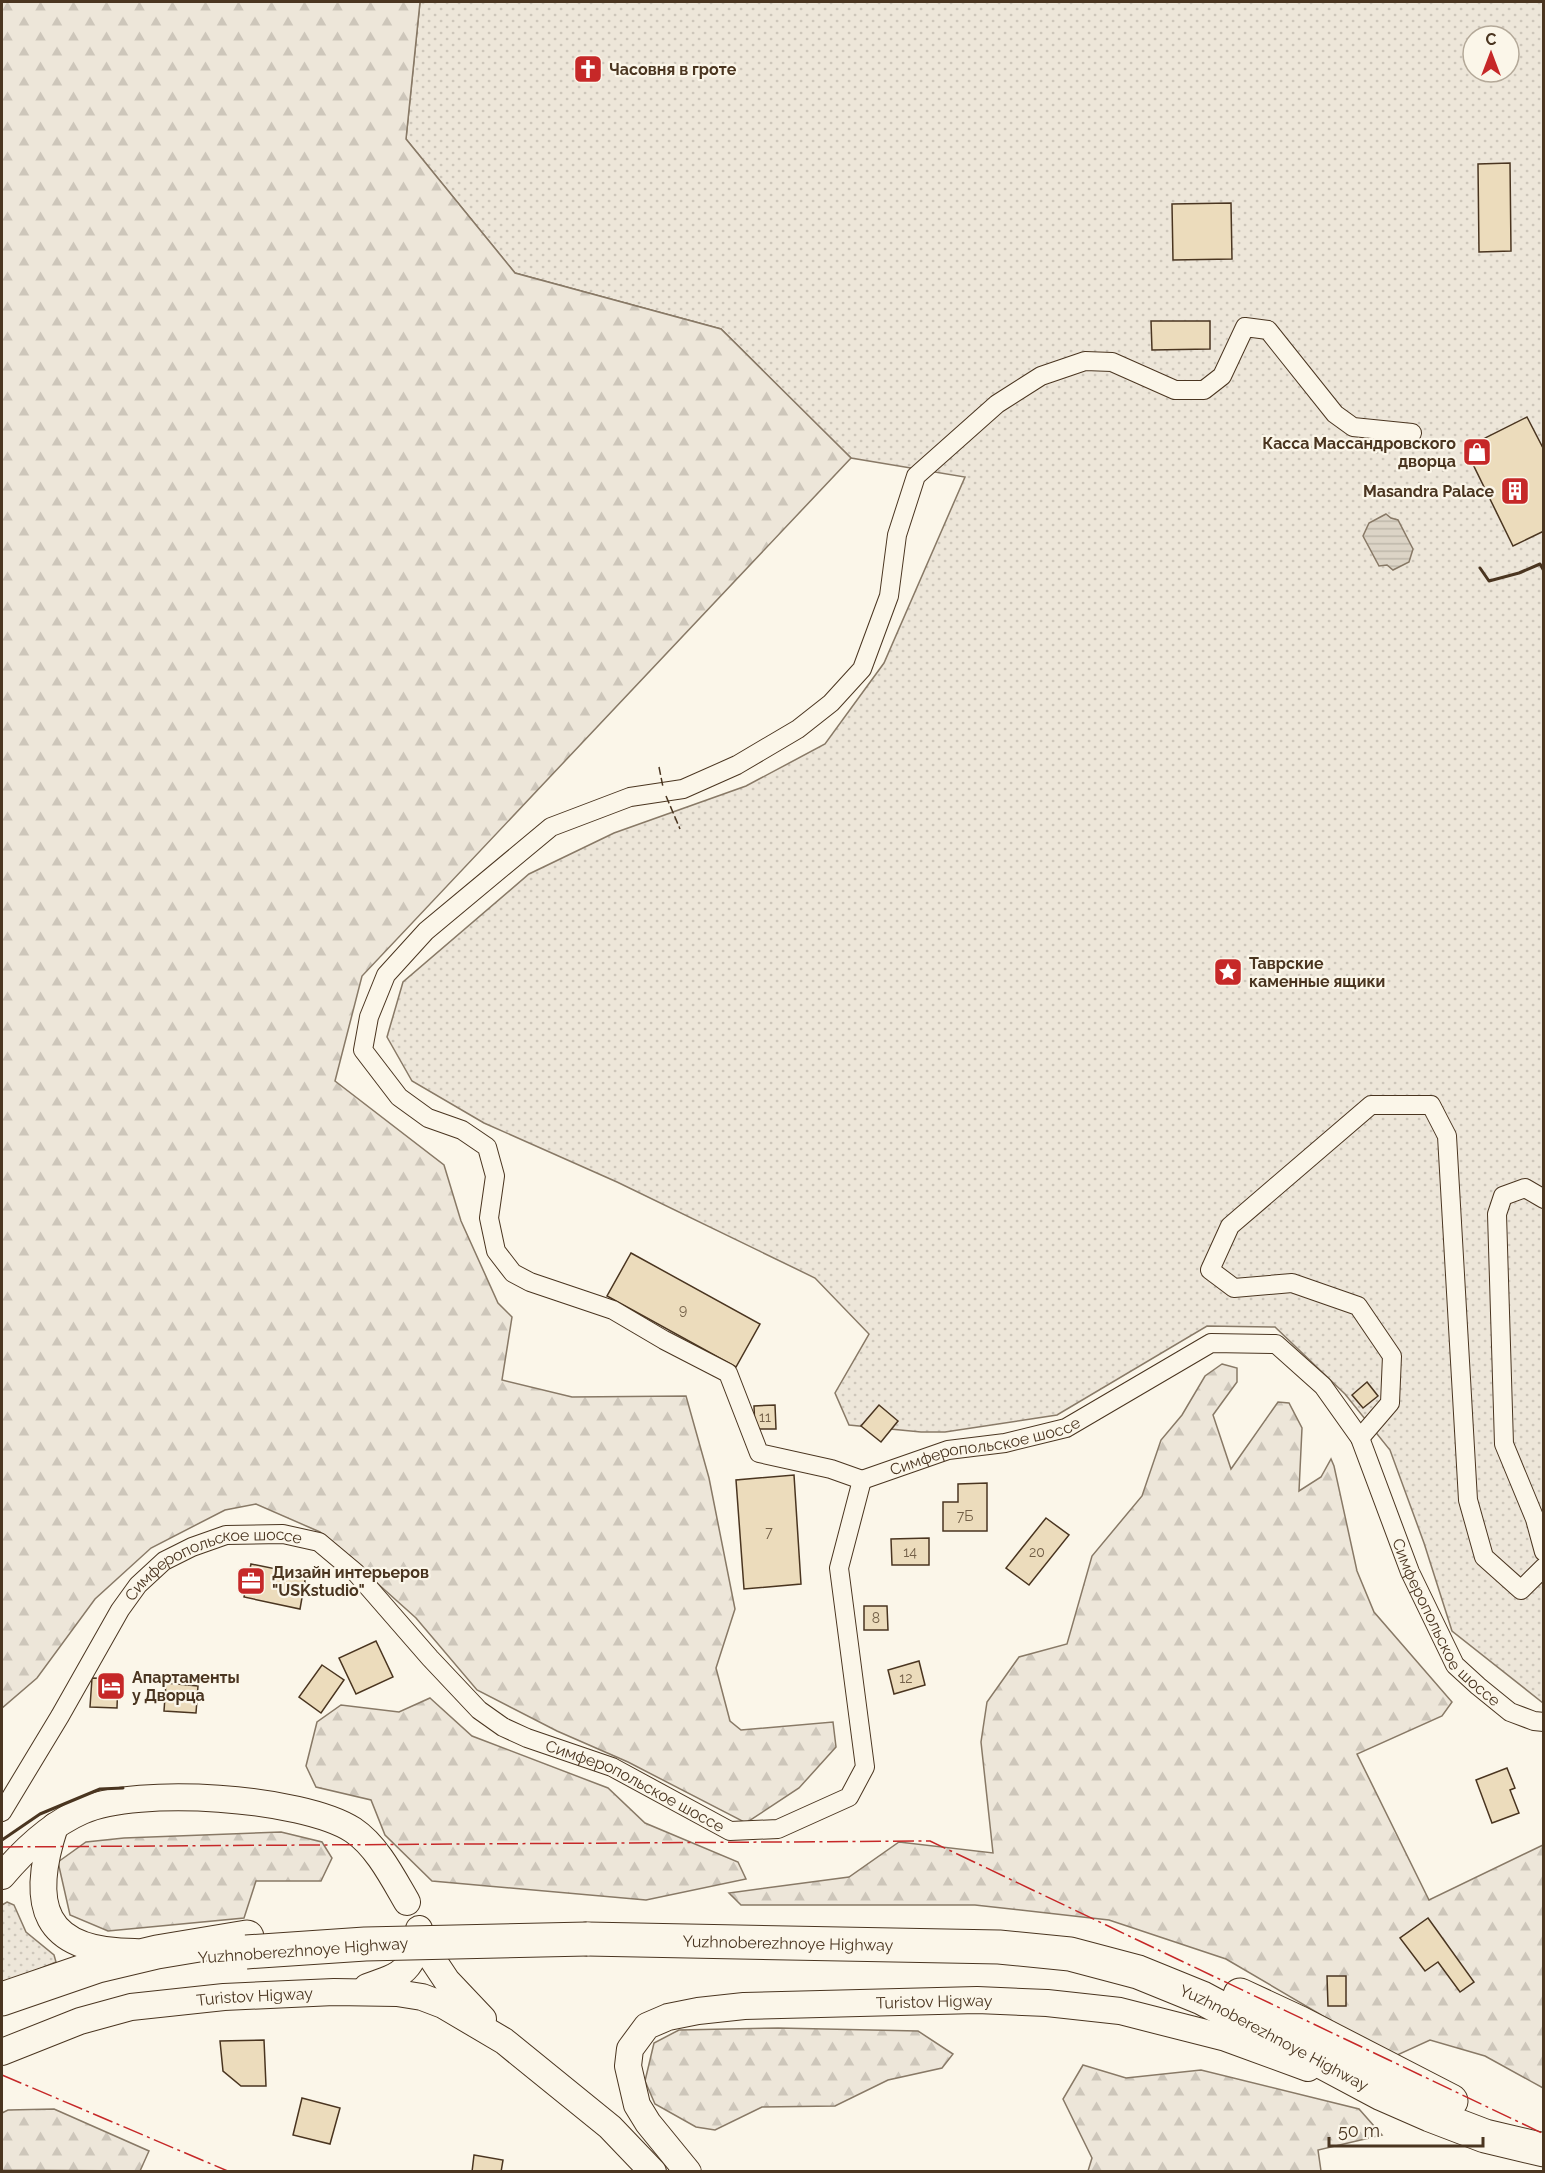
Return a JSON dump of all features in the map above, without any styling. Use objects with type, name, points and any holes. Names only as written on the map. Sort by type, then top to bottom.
[{"type":"highway","name":"Yuzhnoberezhnoye Highway","points":[[2,2014],[98,1977],[133,1968],[246,1945],[357,1928],[587,1932],[1000,1932],[1075,1940],[1148,1957],[1208,1980],[1298,2022],[1442,2098],[1500,2120],[1544,2130]]},
{"type":"highway","name":"Yuzhnoberezhnoye Highway","points":[[587,1932],[999,1947],[1070,1954],[1138,1972],[1202,1998],[1382,2094],[1430,2115],[1485,2136],[1544,2150]]},
{"type":"highway","name":"Yuzhnoberezhnoye Highway","points":[[2,1999],[98,1966],[157,1952],[246,1945]]},
{"type":"main road","points":[[2,1876],[20,1855],[55,1826],[84,1810],[112,1802],[157,1797],[235,1801],[312,1812],[334,1819],[354,1831],[380,1859],[407,1902]]},
{"type":"main road","points":[[55,1826],[43,1871],[42,1894],[47,1914],[55,1928],[71,1940],[86,1946],[119,1952],[157,1952]]},
{"type":"main road","points":[[334,1992],[361,1988],[401,1974],[417,1950],[419,1929]]},
{"type":"main road","name":"Turistov Higway","points":[[433,1960],[447,1981],[504,2041],[610,2127],[653,2172]]},
{"type":"main road","name":"Turistov Higway","points":[[2,2052],[80,2021],[131,2007],[224,1997],[334,1992],[397,1993],[422,1998],[443,2005],[504,2041]]},
{"type":"main road","name":"Turistov Higway","points":[[688,2172],[648,2123],[638,2105],[628,2066],[630,2049],[647,2026],[668,2017],[698,2011],[744,2006],[977,2000],[1047,2003],[1120,2011],[1226,2038],[1382,2094]]},
{"type":"street","points":[[862,1480],[831,1469],[759,1453],[728,1373],[664,1340],[614,1310],[540,1286],[513,1273],[496,1251],[489,1218],[495,1176],[487,1147],[462,1130],[428,1118],[399,1097],[363,1050],[369,1017],[386,975],[426,931],[551,827],[630,797],[682,789],[737,765],[798,729],[831,703],[862,669],[889,596],[897,535],[916,476],[996,404],[1041,376],[1085,361],[1112,362],[1175,390],[1204,390],[1222,376],[1245,327],[1268,330],[1335,414],[1353,427],[1412,433]]},
{"type":"street","points":[[1360,1438],[1390,1402],[1392,1356],[1358,1306],[1292,1283],[1234,1288],[1210,1270],[1230,1226],[1371,1105],[1431,1104],[1448,1136],[1468,1500],[1484,1557],[1521,1590],[1544,1567]]},
{"type":"street","points":[[1544,1199],[1525,1188],[1503,1196],[1497,1214],[1504,1444],[1535,1519],[1544,1552]]},
{"type":"street","name":"Симферопольское шоссе","points":[[2,1812],[120,1610],[138,1586],[164,1561],[192,1547],[226,1535],[283,1534],[319,1542],[356,1573],[479,1710],[503,1726],[527,1737],[612,1767],[730,1831],[778,1829],[849,1797],[865,1767],[839,1568],[862,1480],[948,1450],[1005,1443],[1066,1428],[1211,1342],[1276,1344],[1323,1386],[1360,1438],[1410,1572],[1455,1665],[1510,1712],[1534,1721],[1544,1722]]},
{"type":"green space","points":[[2,2],[420,2],[406,139],[515,273],[721,329],[851,458],[362,976],[335,1081],[444,1165],[461,1221],[498,1303],[512,1317],[502,1380],[572,1397],[686,1396],[709,1478],[735,1609],[716,1668],[730,1721],[741,1730],[833,1722],[836,1747],[799,1788],[746,1823],[628,1762],[557,1731],[477,1690],[416,1618],[320,1532],[256,1504],[225,1510],[151,1548],[95,1599],[37,1678],[2,1708]]},
{"type":"green space","points":[[420,2],[1543,2],[1543,1703],[1452,1631],[1424,1543],[1390,1450],[1345,1394],[1275,1327],[1207,1326],[1057,1415],[945,1432],[849,1425],[835,1393],[869,1334],[815,1278],[617,1182],[484,1123],[412,1081],[387,1037],[403,982],[529,874],[614,833],[746,786],[825,744],[884,663],[965,477],[851,458],[721,329],[515,273],[406,139]]},
{"type":"green space","points":[[1222,1364],[1237,1368],[1237,1382],[1213,1415],[1231,1469],[1278,1402],[1289,1403],[1302,1428],[1299,1491],[1321,1477],[1331,1459],[1357,1571],[1374,1612],[1452,1702],[1442,1716],[1357,1754],[1429,1900],[1543,1845],[1543,2088],[1485,2056],[1430,2040],[1393,2057],[1226,1959],[1109,1920],[975,1905],[741,1905],[729,1893],[849,1877],[899,1842],[993,1853],[981,1742],[987,1702],[1019,1657],[1067,1644],[1092,1556],[1142,1496],[1161,1440],[1182,1415],[1205,1376]]},
{"type":"green space","points":[[430,1698],[472,1736],[608,1788],[645,1823],[738,1862],[746,1879],[646,1900],[432,1881],[385,1835],[371,1800],[316,1787],[306,1766],[317,1722],[341,1705],[399,1712]]},
{"type":"green space","points":[[281,1832],[322,1842],[332,1858],[321,1881],[256,1881],[244,1918],[108,1931],[70,1915],[58,1862],[86,1842],[124,1838]]},
{"type":"green space","points":[[7,1902],[14,1905],[26,1932],[54,1955],[56,1962],[2,1985],[2,1905]]},
{"type":"green space","points":[[778,2028],[918,2031],[953,2054],[942,2068],[888,2080],[835,2106],[762,2107],[715,2130],[696,2127],[655,2104],[645,2081],[654,2043],[679,2030]]},
{"type":"green space","points":[[1083,2065],[1126,2078],[1201,2070],[1359,2109],[1382,2135],[1318,2150],[1321,2171],[1088,2171],[1092,2158],[1063,2099]]},
{"type":"green space","points":[[54,2109],[149,2151],[140,2171],[2,2170],[2,2113],[8,2110]]},
{"type":"shaded area","points":[[1386,514],[1398,520],[1413,549],[1409,562],[1393,570],[1387,565],[1379,566],[1363,536],[1369,523]]},
{"type":"building","points":[[1510,163],[1511,251],[1479,252],[1478,164]]},
{"type":"building","points":[[1231,203],[1232,259],[1173,260],[1172,204]]},
{"type":"building","points":[[1151,321],[1210,321],[1210,349],[1152,350]]},
{"type":"building","name":"Masandra Palace","points":[[1527,417],[1544,450],[1544,531],[1513,546],[1465,448]]},
{"type":"building","points":[[631,1253],[760,1324],[736,1367],[607,1296]]},
{"type":"building","points":[[1367,1382],[1378,1396],[1363,1408],[1352,1395]]},
{"type":"building","points":[[775,1405],[776,1429],[755,1429],[754,1406]]},
{"type":"building","points":[[879,1405],[898,1421],[881,1442],[861,1426]]},
{"type":"building","points":[[794,1475],[801,1584],[744,1589],[736,1480]]},
{"type":"building","points":[[987,1483],[987,1531],[943,1531],[943,1502],[958,1502],[958,1484]]},
{"type":"building","points":[[1046,1518],[1069,1535],[1029,1585],[1006,1568]]},
{"type":"building","points":[[929,1538],[929,1565],[892,1565],[891,1539]]},
{"type":"building","points":[[251,1564],[306,1575],[300,1609],[244,1597]]},
{"type":"building","points":[[864,1606],[887,1606],[888,1630],[864,1630]]},
{"type":"building","points":[[376,1641],[393,1677],[356,1694],[339,1658]]},
{"type":"building","points":[[919,1661],[925,1685],[894,1694],[888,1670]]},
{"type":"building","points":[[322,1665],[344,1680],[321,1713],[299,1697]]},
{"type":"building","points":[[92,1678],[118,1679],[117,1708],[90,1707]]},
{"type":"building","points":[[166,1683],[198,1686],[196,1713],[164,1711]]},
{"type":"building","points":[[1507,1768],[1515,1788],[1510,1790],[1519,1813],[1492,1823],[1476,1780]]},
{"type":"building","points":[[1428,1918],[1474,1982],[1460,1992],[1438,1962],[1425,1971],[1400,1938]]},
{"type":"building","points":[[1327,1976],[1346,1976],[1346,2006],[1328,2006]]},
{"type":"building","points":[[264,2040],[266,2086],[241,2086],[223,2071],[220,2041]]},
{"type":"building","points":[[302,2098],[340,2108],[330,2144],[293,2135]]},
{"type":"building","points":[[474,2155],[503,2160],[501,2172],[472,2172]]},
{"type":"fence","points":[[659,767],[663,787]]},
{"type":"fence","points":[[666,796],[680,829]]},
{"type":"wall","points":[[1480,568],[1489,581],[1519,573],[1540,564],[1544,571]]},
{"type":"wall","points":[[2,1840],[40,1814],[100,1789],[123,1788]]},
{"type":"power","points":[[2,1847],[930,1841],[1544,2134]]},
{"type":"power","points":[[2,2075],[230,2172]]},
{"type":"place","name":"Часовня в гроте","points":[[588,69]]},
{"type":"place","name":"Касса Массандровского дворца","points":[[1477,452]]},
{"type":"place","name":"Masandra Palace","points":[[1515,491]]},
{"type":"place","name":"Таврские каменные ящики","points":[[1228,972]]},
{"type":"place","name":"Дизайн интерьеров \"USKstudio\"","points":[[251,1581]]},
{"type":"place","name":"Апартаменты у Дворца","points":[[111,1686]]}]
